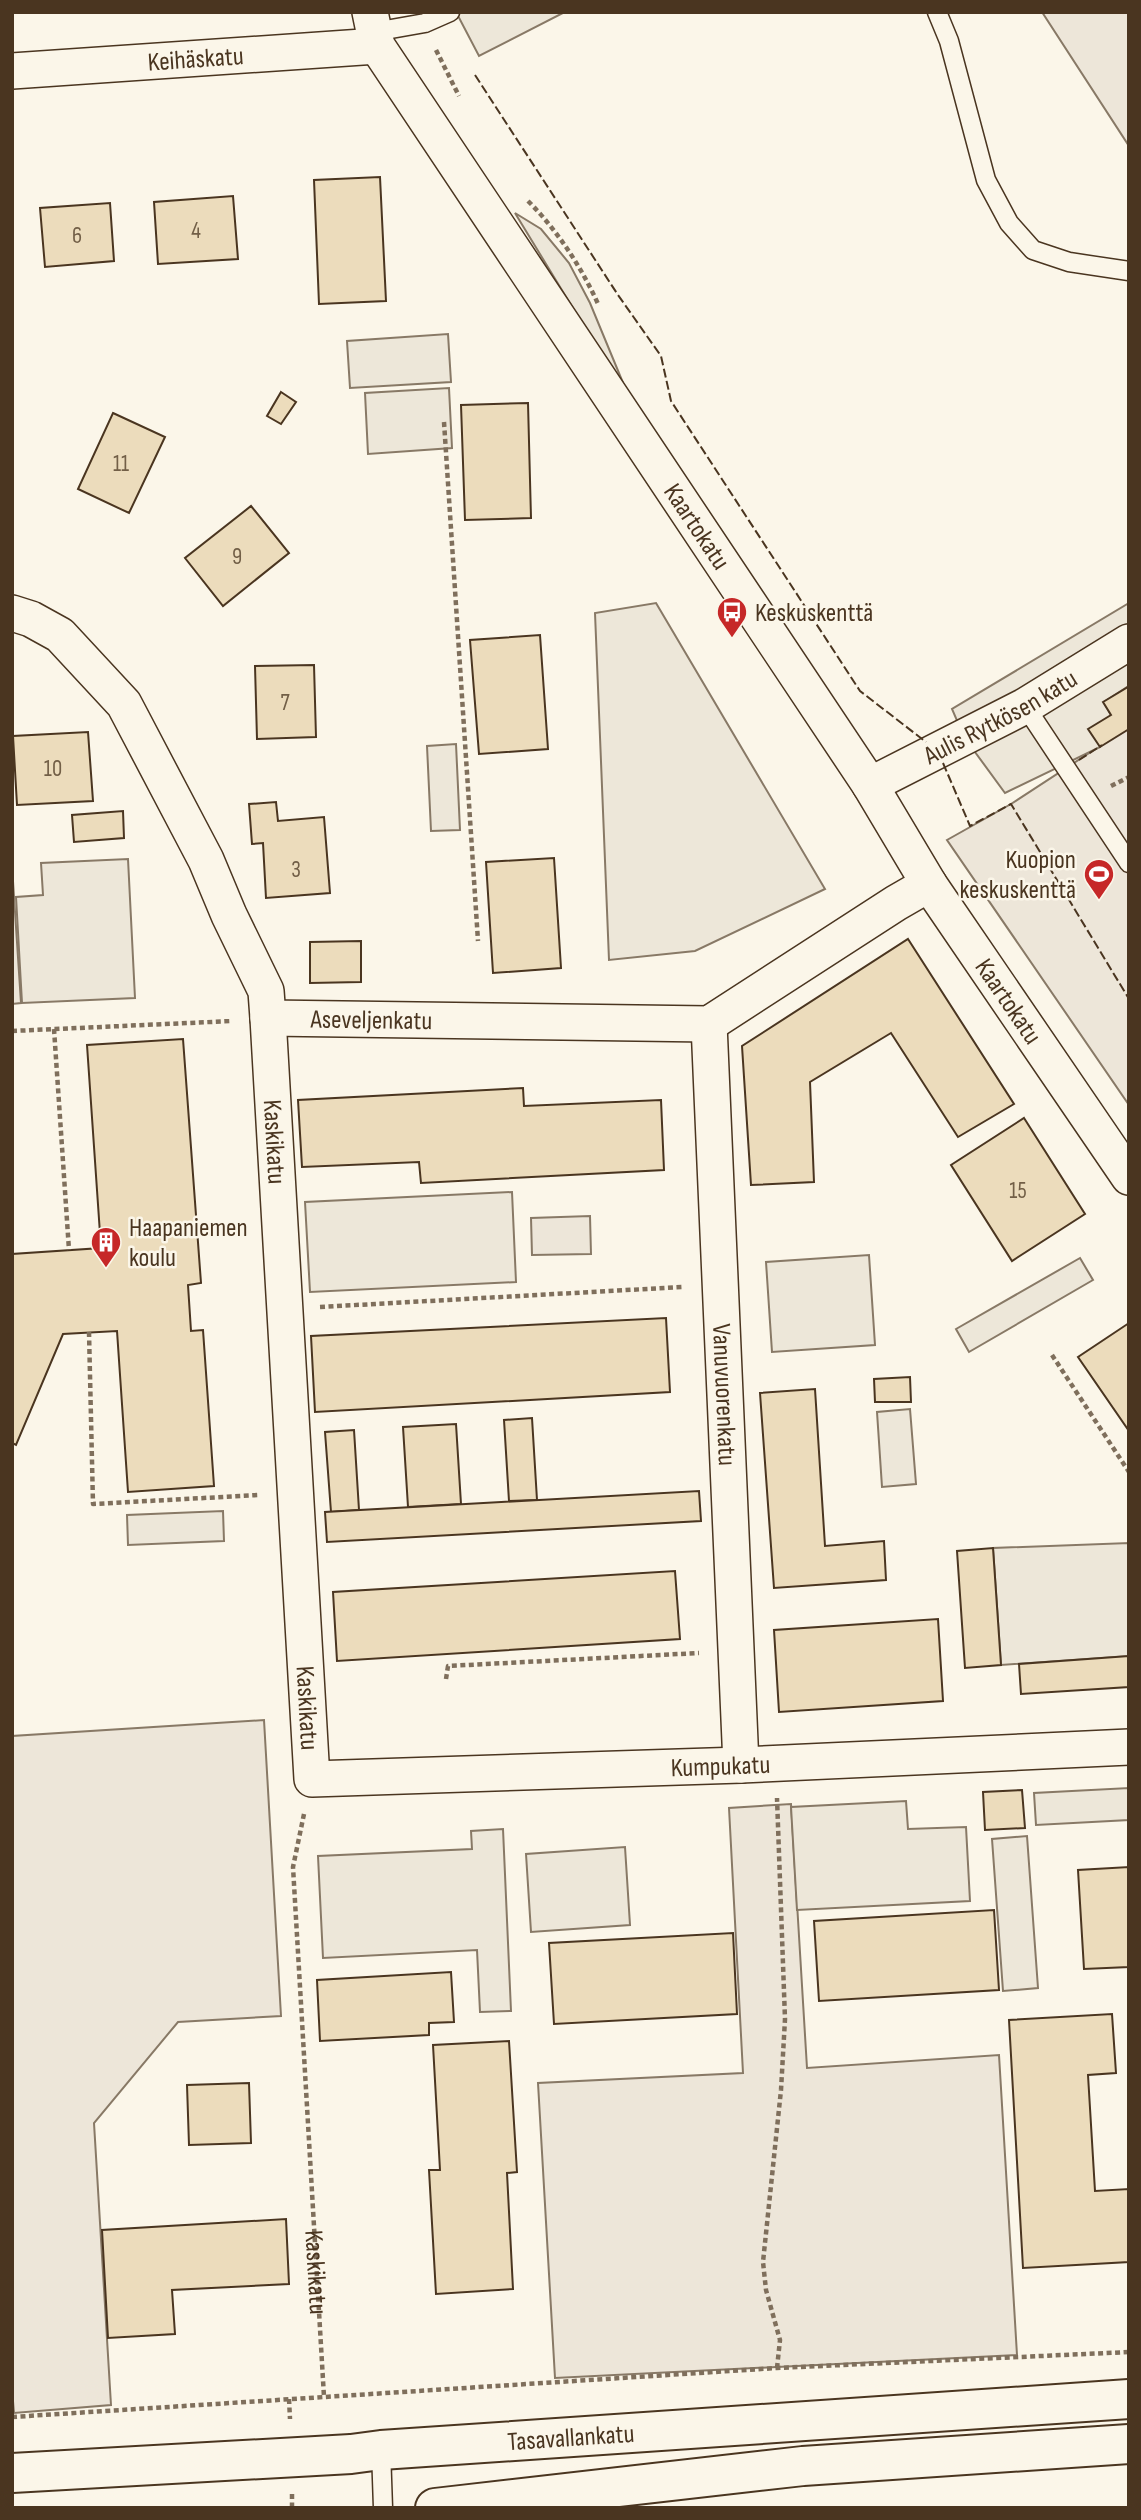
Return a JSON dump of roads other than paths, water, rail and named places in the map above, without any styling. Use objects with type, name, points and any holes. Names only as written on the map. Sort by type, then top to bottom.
[{"type":"main road","name":"Tasavallankatu","points":[[12,2473],[351,2454],[381,2449],[1129,2399]]},
{"type":"main road","name":"Tasavallankatu","points":[[435,2508],[803,2466],[1129,2444]]},
{"type":"street","name":"Keihäskatu","points":[[12,71],[374,30]]},
{"type":"street","name":"Kaartokatu","points":[[374,30],[870,785],[929,884],[1129,1177]]},
{"type":"street","points":[[12,613],[31,619],[60,635],[124,704],[206,860],[266,991],[252,1019]]},
{"type":"street","name":"Aulis Rytkösen katu","points":[[870,785],[1025,706],[1129,642]]},
{"type":"street","points":[[709,1024],[929,884]]},
{"type":"street","name":"Aseveljenkatu","points":[[252,1019],[709,1024]]},
{"type":"street","name":"Kaskikatu","points":[[252,1019],[285,1309],[312,1779]]},
{"type":"street","name":"Vanuvuorenkatu","points":[[709,1024],[736,1651],[758,1764]]},
{"type":"street","name":"Kumpukatu","points":[[312,1779],[758,1764],[1129,1747]]},
{"type":"lane","points":[[374,30],[425,23],[450,12]]},
{"type":"lane","points":[[937,12],[949,41],[986,180],[1009,223],[1033,250],[1069,262],[1129,271]]},
{"type":"lane","points":[[1025,706],[1129,863]]},
{"type":"lane","points":[[381,2449],[383,2508]]},
{"type":"place","name":"Keskuskenttä","points":[[732,639]]},
{"type":"place","name":"Kuopion keskuskenttä","points":[[1099,901]]},
{"type":"place","name":"Haapaniemen koulu","points":[[106,1269]]}]
